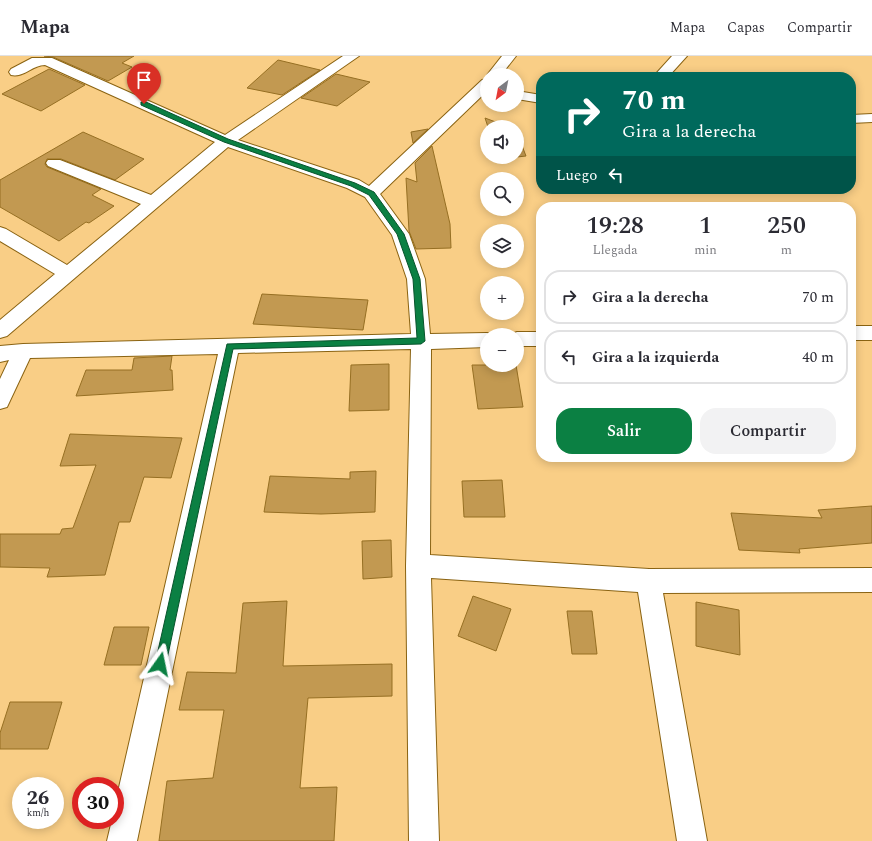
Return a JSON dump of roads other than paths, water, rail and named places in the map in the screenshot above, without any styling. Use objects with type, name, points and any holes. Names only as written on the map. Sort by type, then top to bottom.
[{"type":"street","points":[[0,330],[226,141],[352,56]]},
{"type":"street","points":[[500,68],[509,56]]},
{"type":"street","points":[[665,72],[680,56]]},
{"type":"street","points":[[16,72],[37,62],[47,60],[226,141],[353,184],[371,193],[400,234],[416,279],[421,341],[418,566],[424,841]]},
{"type":"street","points":[[371,193],[480,92]]},
{"type":"street","points":[[524,96],[536,98]]},
{"type":"street","points":[[856,119],[872,118]]},
{"type":"street","points":[[54,163],[152,202]]},
{"type":"street","points":[[0,233],[67,273]]},
{"type":"street","points":[[856,334],[872,333]]},
{"type":"street","points":[[524,339],[536,339]]},
{"type":"street","points":[[0,354],[22,351],[480,340]]},
{"type":"street","points":[[122,841],[230,346]]},
{"type":"street","points":[[0,401],[22,351]]},
{"type":"street","points":[[418,566],[649,581],[872,580]]},
{"type":"street","points":[[649,581],[692,841]]}]
